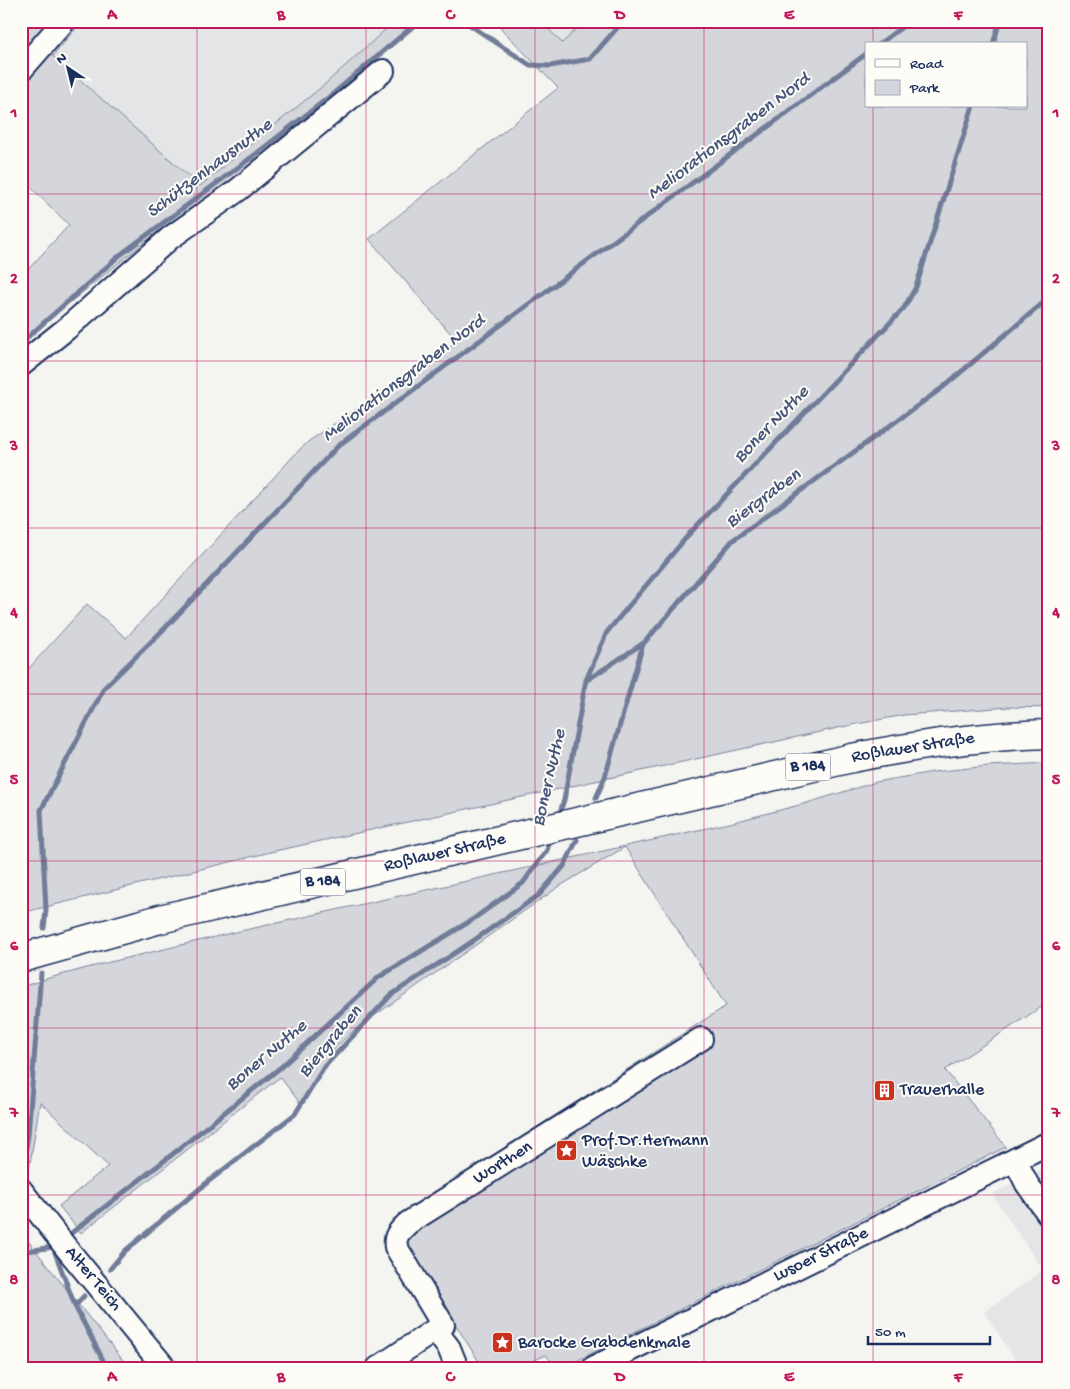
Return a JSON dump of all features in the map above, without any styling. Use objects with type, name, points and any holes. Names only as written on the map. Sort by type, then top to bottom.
[{"type":"main road","name":"Roßlauer Straße","points":[[21,958],[160,919],[793,771],[890,750],[965,739],[1049,734]]},
{"type":"street","points":[[21,70],[64,21]]},
{"type":"street","points":[[21,365],[66,329],[170,238],[238,190],[383,71]]},
{"type":"street","name":"Worthen","points":[[457,1368],[439,1328],[396,1247],[395,1240],[398,1232],[408,1223],[701,1039]]},
{"type":"street","name":"Lusoer Straße","points":[[593,1368],[1049,1143]]},
{"type":"street","points":[[1015,1160],[1027,1184],[1049,1215]]},
{"type":"street","name":"Alter Teich","points":[[21,1190],[166,1368]]},
{"type":"street","points":[[378,1368],[439,1328]]},
{"type":"shaded area","points":[[82,21],[395,21],[324,85],[200,186],[52,56]]},
{"type":"shaded area","points":[[541,21],[585,21],[562,43]]},
{"type":"shaded area","points":[[1049,1166],[1049,1368],[1021,1368],[984,1312],[1043,1270],[992,1194]]},
{"type":"green space","points":[[21,21],[82,21],[53,56],[200,186],[324,85],[395,21],[420,21],[231,180],[162,228],[21,342],[21,277],[69,225],[21,178]]},
{"type":"green space","points":[[494,21],[541,21],[562,43],[585,21],[1049,21],[1049,708],[1009,707],[904,715],[847,726],[275,851],[21,913],[21,677],[87,604],[126,638],[309,441],[457,341],[369,239],[558,88]]},
{"type":"green space","points":[[1049,763],[1049,1002],[945,1070],[1006,1147],[562,1368],[557,1368],[546,1355],[517,1368],[483,1368],[403,1241],[392,1220],[726,1006],[625,847],[560,886],[354,1030],[336,1047],[300,1103],[280,1077],[81,1233],[59,1206],[108,1166],[40,1102],[29,1169],[21,1158],[21,987],[106,963],[227,934],[730,823],[807,803],[876,782],[933,772],[988,766]]},
{"type":"green space","points":[[21,1232],[129,1368],[21,1368]]},
{"type":"waterway","name":"Schützenhausnuthe","points":[[21,343],[120,255],[333,94],[419,21]]},
{"type":"waterway","name":"Schützenhausnuthe","points":[[464,21],[530,65],[550,66],[590,59],[623,21]]},
{"type":"waterway","name":"Meliorationsgraben Nord","points":[[882,42],[910,21]]},
{"type":"waterway","name":"Boner Nuthe","points":[[994,42],[1000,21]]},
{"type":"waterway","name":"Meliorationsgraben Nord","points":[[44,928],[46,910],[41,810],[104,688],[166,627],[339,445],[865,55]]},
{"type":"waterway","name":"Boner Nuthe","points":[[558,818],[564,800],[586,680],[607,632],[690,533],[904,308],[916,287],[972,108]]},
{"type":"waterway","name":"Biergraben","points":[[596,798],[605,777],[643,644],[733,540],[942,388],[1049,298]]},
{"type":"waterway","points":[[587,680],[642,644]]},
{"type":"waterway","name":"Boner Nuthe","points":[[65,1238],[281,1067],[379,977],[472,920],[523,883],[547,850],[551,838]]},
{"type":"waterway","name":"Biergraben","points":[[110,1269],[125,1251],[209,1181],[295,1114],[324,1067],[391,995],[539,895],[564,866],[577,840]]},
{"type":"waterway","name":"Meliorationsgraben Nord","points":[[24,1162],[28,1135],[41,973]]},
{"type":"waterway","points":[[21,1252],[53,1247],[56,1244]]},
{"type":"waterway","name":"Boner Nuthe","points":[[53,1247],[75,1306],[107,1368]]},
{"type":"waterway","name":"Biergraben","points":[[75,1306],[84,1296]]},
{"type":"place","name":"Trauerhalle","points":[[884,1090]]},
{"type":"place","name":"Prof.Dr.Hermann Wäschke","points":[[566,1151]]},
{"type":"place","name":"Barocke Grabdenkmale","points":[[502,1343]]}]
